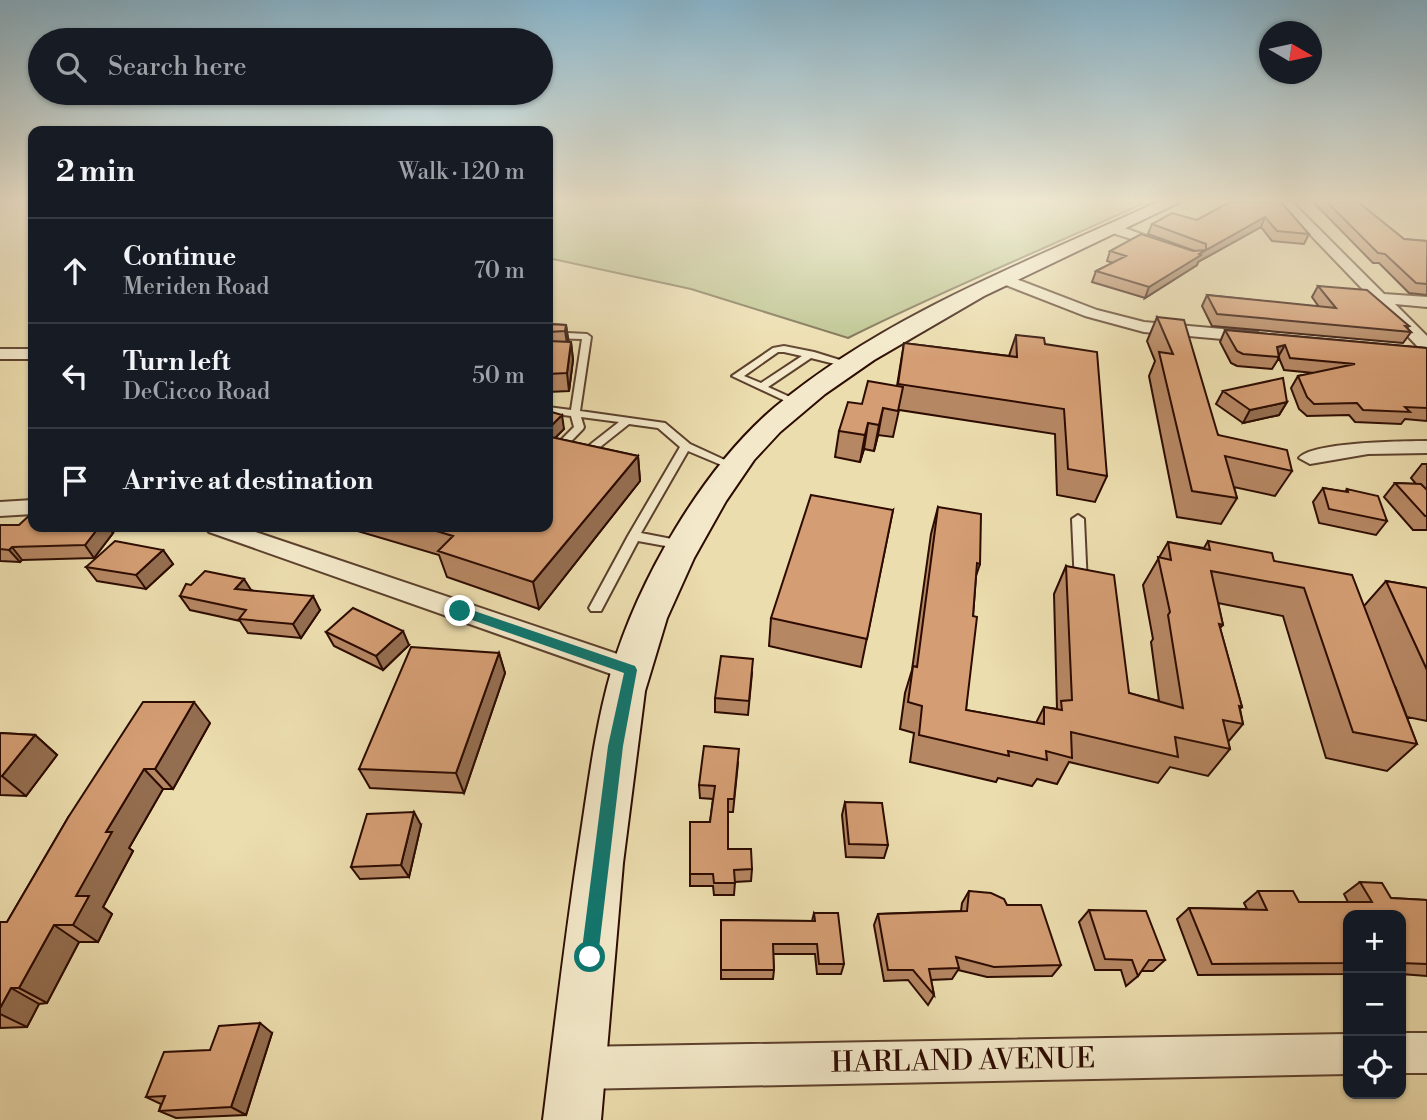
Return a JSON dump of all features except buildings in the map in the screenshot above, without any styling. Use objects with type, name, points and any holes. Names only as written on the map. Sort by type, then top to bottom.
[{"type":"main road","points":[[572,1120],[615,746],[631,670],[659,597],[686,546],[735,467],[763,435],[798,404],[851,365],[1003,279],[1058,254]]},
{"type":"street","points":[[1335,254],[1422,350]]},
{"type":"street","points":[[1003,279],[1091,313],[1144,327],[1279,339]]},
{"type":"street","points":[[1377,298],[1427,302]]},
{"type":"street","points":[[0,354],[28,354]]},
{"type":"street","points":[[1310,458],[1368,449],[1427,447]]},
{"type":"street","points":[[0,509],[28,507]]},
{"type":"street","points":[[231,532],[631,670]]},
{"type":"street","points":[[1406,1053],[1427,1053]]},
{"type":"street","name":"HARLAND AVENUE","points":[[578,1068],[1343,1054]]},
{"type":"lane","points":[[553,335],[587,337],[575,414],[579,427],[553,448]]},
{"type":"lane","points":[[798,404],[737,376],[776,351],[811,354],[851,365]]},
{"type":"lane","points":[[572,355],[584,354]]},
{"type":"lane","points":[[762,387],[811,354]]},
{"type":"lane","points":[[553,411],[661,425],[686,446],[735,467]]},
{"type":"lane","points":[[586,453],[610,431],[628,420]]},
{"type":"lane","points":[[596,608],[686,446]]},
{"type":"lane","points":[[1078,519],[1081,592]]},
{"type":"lane","points":[[634,536],[686,546]]},
{"type":"green space","points":[[553,254],[1030,254],[848,338],[691,289],[553,259]]},
{"type":"route","points":[[460,611],[631,670],[615,746],[590,957]]}]
